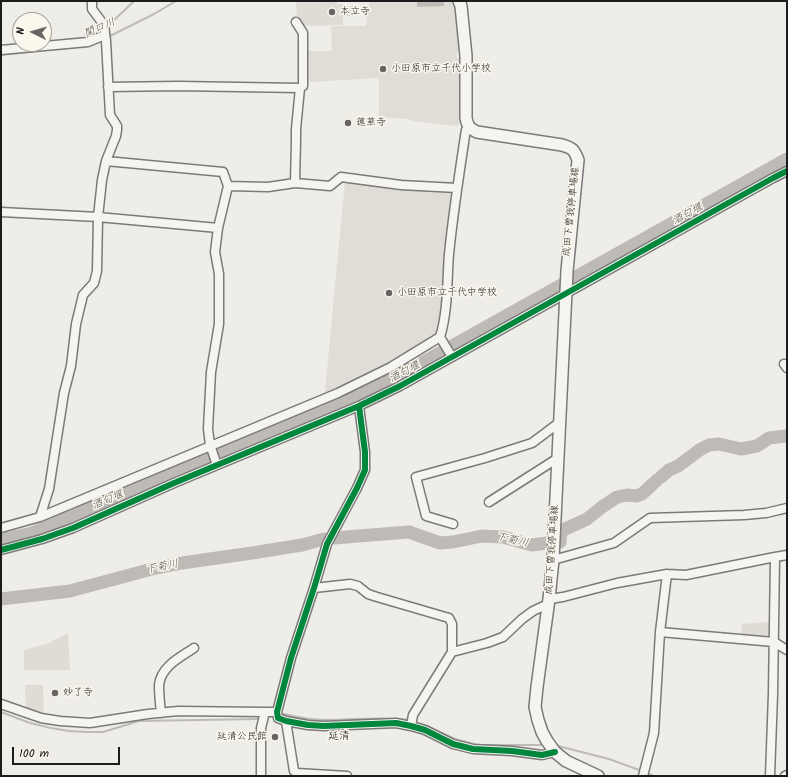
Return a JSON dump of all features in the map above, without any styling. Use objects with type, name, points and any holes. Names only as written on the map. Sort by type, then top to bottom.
[{"type":"main road","points":[[459,1],[461,6],[466,56],[466,118],[468,127]]},
{"type":"main road","name":"成田下曽我停車場線","points":[[468,127],[477,132],[562,145],[571,148],[575,152],[578,160],[567,271],[553,560],[535,707],[542,732],[555,752],[566,761],[598,776]]},
{"type":"street","points":[[40,517],[49,489],[64,393],[71,366],[76,324],[83,296],[94,283],[97,271],[98,217],[102,180],[106,161],[117,130],[117,126],[110,115],[104,25],[92,9],[92,1]]},
{"type":"street","points":[[295,183],[296,129],[300,88],[303,86],[303,33],[296,22]]},
{"type":"street","points":[[1,50],[88,42],[106,38]]},
{"type":"street","points":[[108,88],[178,86],[300,88]]},
{"type":"street","points":[[452,357],[442,339],[457,188],[466,130],[468,127]]},
{"type":"street","points":[[106,161],[223,172],[228,186],[218,228],[215,252],[219,274],[219,324],[211,372],[208,429],[210,446],[217,465]]},
{"type":"street","points":[[1,550],[42,539],[73,528],[174,483],[359,406],[400,386],[787,171]]},
{"type":"street","points":[[228,186],[268,186],[295,183],[330,186],[341,178],[401,185],[457,188]]},
{"type":"street","points":[[1,212],[98,217],[218,228]]},
{"type":"street","points":[[1,528],[40,517],[338,393],[391,367],[442,339]]},
{"type":"street","points":[[359,406],[365,452],[365,470],[327,544],[291,658],[277,712],[278,718],[286,721],[324,726],[411,722],[453,744],[473,749],[512,751],[542,755],[555,752]]},
{"type":"street","points":[[452,524],[426,516],[416,477],[532,443],[560,422]]},
{"type":"street","points":[[489,502],[558,458]]},
{"type":"street","points":[[553,560],[614,543],[650,518],[744,515],[766,513],[787,508]]},
{"type":"street","points":[[452,652],[487,643],[503,637],[522,619],[549,601],[617,583],[667,574],[686,575],[787,555]]},
{"type":"street","points":[[770,776],[775,557]]},
{"type":"street","points":[[643,774],[654,734],[660,632],[667,574]]},
{"type":"street","points":[[314,588],[350,584],[358,586],[368,594],[449,618],[452,624],[452,652],[413,715],[411,722]]},
{"type":"street","points":[[660,632],[774,642],[787,650]]},
{"type":"street","points":[[161,713],[159,684],[162,674],[165,669],[194,648]]},
{"type":"street","points":[[1,704],[41,718],[60,722],[90,724],[148,714],[178,711],[277,712]]},
{"type":"street","points":[[261,776],[261,728],[265,712]]},
{"type":"street","points":[[286,721],[294,771],[297,773],[347,776]]},
{"type":"shaded area","name":"本立寺","points":[[296,1],[337,1],[337,4],[343,4],[343,6],[355,6],[355,16],[343,16],[343,25],[303,26],[297,19]]},
{"type":"shaded area","name":"小田原市立千代小学校","points":[[371,1],[453,1],[456,11],[460,51],[457,53],[457,57],[460,59],[460,124],[456,126],[412,121],[408,119],[379,117],[379,78],[310,82],[306,78],[306,51],[332,51],[331,26],[366,26],[368,6]]},
{"type":"shaded area","points":[[417,1],[444,1],[444,6],[417,7]]},
{"type":"shaded area","name":"小田原市立千代中学校","points":[[345,181],[454,191],[442,327],[404,357],[328,393],[325,391]]},
{"type":"shaded area","points":[[771,622],[771,639],[741,637],[742,624]]},
{"type":"shaded area","points":[[68,633],[70,670],[24,670],[24,650],[49,643]]},
{"type":"shaded area","points":[[25,685],[43,685],[44,716],[26,711]]},
{"type":"waterway","points":[[109,35],[109,25],[134,1]]},
{"type":"waterway","name":"関口川","points":[[108,37],[176,1]]},
{"type":"waterway","name":"関口川","points":[[1,55],[29,52]]},
{"type":"waterway","name":"酒匂堰","points":[[1,540],[32,533],[340,404],[395,378],[787,159]]},
{"type":"waterway","name":"下菊川","points":[[661,477],[669,470],[678,466],[709,445],[719,444],[741,449],[757,446],[769,438],[786,436]]},
{"type":"waterway","name":"下菊川","points":[[560,542],[561,531],[587,519],[617,497],[627,495],[636,496],[642,494],[657,480]]},
{"type":"waterway","name":"下菊川","points":[[335,538],[409,532],[440,543],[482,536],[503,537],[532,545],[547,543]]},
{"type":"waterway","name":"下菊川","points":[[1,599],[70,591],[152,569],[302,545],[324,539]]},
{"type":"waterway","points":[[1,712],[30,723],[51,728],[87,732],[103,732],[139,721],[258,719]]},
{"type":"waterway","points":[[284,714],[319,720],[378,718],[410,720]]},
{"type":"waterway","points":[[415,722],[455,739],[478,745],[544,745]]},
{"type":"waterway","points":[[554,745],[609,759],[642,771]]},
{"type":"waterway","points":[[646,773],[654,776]]},
{"type":"cycle path","points":[[1,550],[42,539],[73,528],[174,483],[359,406],[400,386],[787,171]]},
{"type":"cycle path","points":[[359,406],[365,452],[365,470],[327,544],[291,658],[277,712],[278,718],[308,725],[324,726],[396,723],[425,730],[453,744],[473,749],[512,751],[542,755],[555,752]]},
{"type":"place","name":"本立寺","points":[[332,12]]},
{"type":"place","name":"小田原市立千代小学校","points":[[383,69]]},
{"type":"place","name":"蓮華寺","points":[[348,123]]},
{"type":"place","name":"小田原市立千代中学校","points":[[389,293]]},
{"type":"place","name":"妙了寺","points":[[55,693]]},
{"type":"place","name":"延清公民館","points":[[275,737]]},
{"type":"district","name":"延清","points":[[339,737]]}]
